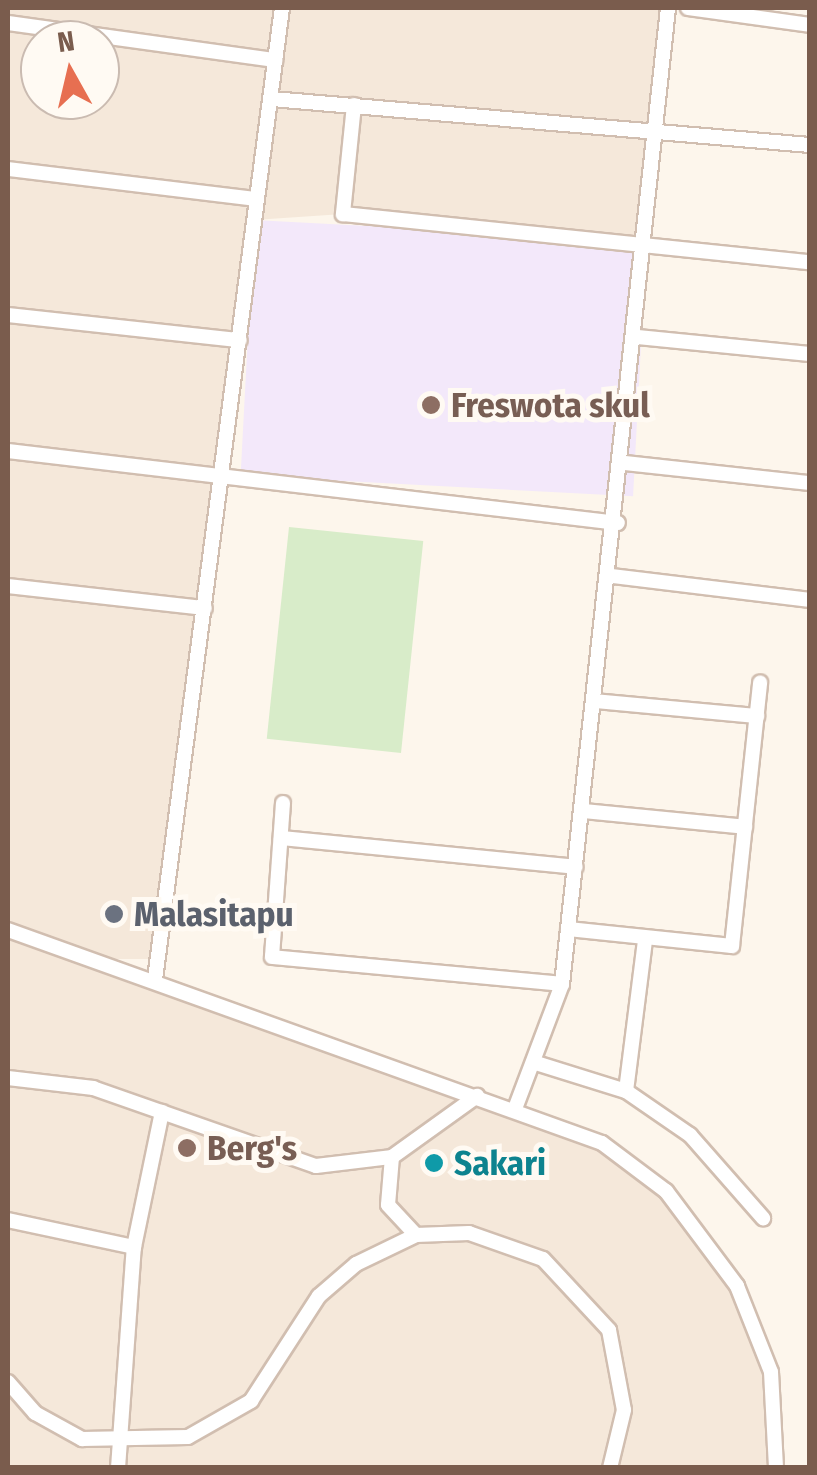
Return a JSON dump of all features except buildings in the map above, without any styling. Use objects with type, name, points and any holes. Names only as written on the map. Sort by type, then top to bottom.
[{"type":"street","points":[[155,979],[282,8]]},
{"type":"street","points":[[516,1106],[536,1062],[562,984],[626,463],[668,8]]},
{"type":"street","points":[[688,8],[810,25]]},
{"type":"street","points":[[8,24],[275,60]]},
{"type":"street","points":[[272,99],[656,128],[810,145]]},
{"type":"street","points":[[354,106],[343,214],[646,241],[810,262]]},
{"type":"street","points":[[8,169],[256,198]]},
{"type":"street","points":[[8,315],[240,340]]},
{"type":"street","points":[[637,337],[810,354]]},
{"type":"street","points":[[8,451],[618,523]]},
{"type":"street","points":[[626,463],[810,483]]},
{"type":"street","points":[[612,576],[810,600]]},
{"type":"street","points":[[8,586],[205,608]]},
{"type":"street","points":[[568,929],[645,940],[732,946],[760,682]]},
{"type":"street","points":[[595,701],[757,716]]},
{"type":"street","points":[[283,803],[272,956],[562,984]]},
{"type":"street","points":[[583,811],[744,827]]},
{"type":"street","points":[[281,838],[576,866]]},
{"type":"street","points":[[8,930],[477,1096],[516,1106],[602,1144],[666,1191],[737,1286],[772,1372],[776,1468]]},
{"type":"street","points":[[626,1091],[645,940]]},
{"type":"street","points":[[536,1062],[626,1091],[690,1135],[763,1218]]},
{"type":"street","points":[[8,1078],[93,1088],[316,1166],[392,1157],[477,1096]]},
{"type":"street","points":[[118,1468],[134,1247],[162,1112]]},
{"type":"street","points":[[392,1157],[388,1205],[416,1235]]},
{"type":"street","points":[[8,1220],[134,1247]]},
{"type":"street","points":[[8,1382],[56,1427],[122,1444],[188,1437],[230,1416],[272,1376],[319,1296],[356,1264],[416,1235],[469,1233],[518,1246],[586,1296],[621,1368],[624,1410],[610,1468]]},
{"type":"shaded area","points":[[8,8],[667,8],[638,239],[343,214],[254,220],[158,959],[101,959],[602,1143],[666,1191],[737,1286],[771,1371],[776,1467],[8,1468]]},
{"type":"shaded area","name":"Freswota skul","points":[[254,220],[646,241],[633,496],[241,476]]},
{"type":"green space","points":[[289,527],[423,541],[401,753],[267,739]]},
{"type":"place","name":"Freswota skul","points":[[431,405]]},
{"type":"place","name":"Malasitapu","points":[[114,914]]},
{"type":"place","name":"Berg's","points":[[187,1148]]},
{"type":"place","name":"Sakari","points":[[434,1163]]}]
